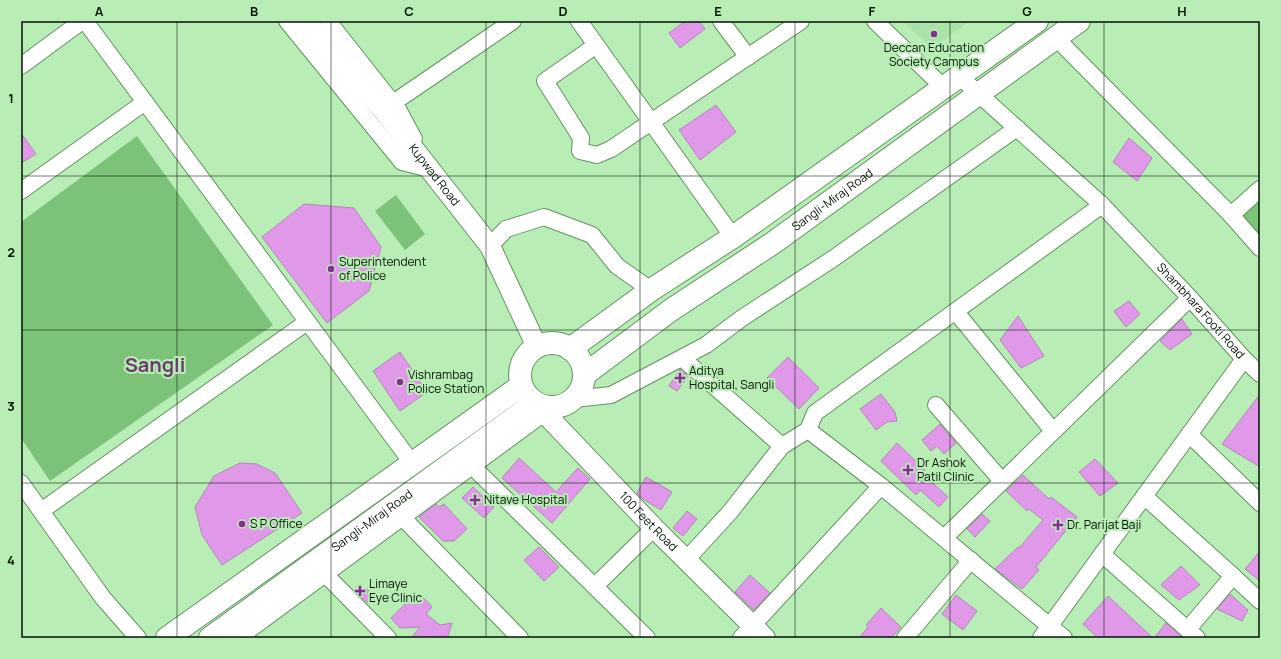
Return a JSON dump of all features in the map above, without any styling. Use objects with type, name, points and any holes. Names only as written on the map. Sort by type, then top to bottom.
[{"type":"highway","points":[[570,349],[651,290],[733,237],[1037,21]]},
{"type":"highway","name":"Sangli-Miraj Road","points":[[584,375],[671,310],[773,243],[1079,21]]},
{"type":"highway","points":[[554,343],[570,349],[580,360],[584,375],[580,390],[574,398],[565,404],[555,407],[544,407],[533,401],[520,376],[521,365],[526,356],[537,347],[544,344],[554,343]]},
{"type":"highway","name":"Sangli-Miraj Road","points":[[167,638],[412,464],[533,401]]},
{"type":"highway","name":"Sangli-Miraj Road","points":[[210,638],[533,401]]},
{"type":"main road","name":"Kupwad Road","points":[[305,21],[389,107],[430,169],[490,246],[537,347]]},
{"type":"main road","name":"100 Feet Road","points":[[533,401],[686,560],[753,634]]},
{"type":"street","points":[[21,66],[84,21],[412,464]]},
{"type":"street","points":[[287,21],[402,162],[430,169]]},
{"type":"street","points":[[328,21],[389,107],[513,21]]},
{"type":"street","points":[[580,21],[595,46],[733,237]]},
{"type":"street","points":[[720,21],[748,57]]},
{"type":"street","points":[[595,46],[545,81],[581,138],[580,151],[598,155],[651,124],[801,21]]},
{"type":"street","name":"Shambhara Footi Road","points":[[875,21],[952,82],[978,94],[1102,205],[1190,298],[1244,359],[1046,632]]},
{"type":"street","points":[[1056,38],[1232,215],[1260,248]]},
{"type":"street","points":[[21,191],[145,102]]},
{"type":"street","points":[[574,398],[611,395],[706,345],[742,318],[834,258],[1017,128]]},
{"type":"street","points":[[1232,215],[1260,189]]},
{"type":"street","points":[[686,560],[730,512],[782,446],[808,430],[815,413],[1102,205]]},
{"type":"street","points":[[490,246],[506,229],[544,217],[592,235],[617,266],[651,290]]},
{"type":"street","points":[[944,538],[1190,298]]},
{"type":"street","points":[[956,312],[1053,431]]},
{"type":"street","points":[[41,511],[307,322]]},
{"type":"street","points":[[682,358],[782,446]]},
{"type":"street","points":[[1244,359],[1260,374]]},
{"type":"street","points":[[238,638],[472,466],[533,401]]},
{"type":"street","points":[[936,405],[1002,481]]},
{"type":"street","points":[[808,430],[881,486],[971,560],[1046,632],[1064,638]]},
{"type":"street","points":[[1189,434],[1260,503]]},
{"type":"street","points":[[472,466],[647,638]]},
{"type":"street","points":[[21,483],[102,598],[138,638]]},
{"type":"street","points":[[753,634],[881,486]]},
{"type":"street","points":[[1144,496],[1260,601]]},
{"type":"street","points":[[402,517],[520,638]]},
{"type":"street","points":[[595,586],[654,528]]},
{"type":"street","points":[[1102,554],[1192,634],[1233,576]]},
{"type":"street","points":[[905,638],[971,560]]},
{"type":"street","points":[[325,574],[388,638]]},
{"type":"shaded area","name":"Deccan Education Society Campus","points":[[902,21],[970,21],[932,48]]},
{"type":"shaded area","points":[[137,136],[273,325],[50,481],[21,438],[21,222]]},
{"type":"shaded area","points":[[396,195],[425,234],[405,250],[375,211]]},
{"type":"shaded area","points":[[1260,198],[1260,237],[1241,217]]},
{"type":"building","points":[[685,21],[699,21],[705,29],[680,48],[669,33]]},
{"type":"building","points":[[716,105],[736,132],[700,160],[679,130]]},
{"type":"building","points":[[21,133],[36,154],[21,163]]},
{"type":"building","points":[[1129,138],[1152,158],[1137,181],[1113,162]]},
{"type":"building","name":"Superintendent of Police","points":[[304,204],[354,208],[381,247],[369,291],[327,323],[262,237]]},
{"type":"building","points":[[1129,301],[1140,314],[1126,327],[1114,311]]},
{"type":"building","points":[[1018,316],[1044,356],[1021,368],[1000,340]]},
{"type":"building","points":[[1182,319],[1192,334],[1170,350],[1160,341]]},
{"type":"building","name":"Vishrambag Police Station","points":[[400,352],[427,392],[400,411],[373,371]]},
{"type":"building","points":[[788,357],[819,388],[799,409],[767,378]]},
{"type":"building","points":[[680,369],[688,376],[677,391],[669,386]]},
{"type":"building","points":[[881,394],[895,412],[897,421],[887,422],[876,430],[860,409]]},
{"type":"building","points":[[1260,394],[1260,467],[1222,444]]},
{"type":"building","points":[[940,424],[956,443],[944,454],[937,446],[931,451],[922,440]]},
{"type":"building","points":[[897,443],[925,470],[922,473],[948,497],[939,507],[920,490],[916,495],[881,461]]},
{"type":"building","points":[[519,458],[556,492],[578,468],[590,479],[552,523],[502,478]]},
{"type":"building","points":[[1095,459],[1118,483],[1100,496],[1079,472]]},
{"type":"building","name":"S P Office","points":[[240,463],[257,464],[275,473],[302,513],[222,565],[202,535],[195,507],[214,476]]},
{"type":"building","points":[[1023,475],[1049,499],[1051,497],[1077,517],[1036,567],[1039,570],[1022,589],[995,569],[1018,547],[1019,548],[1043,520],[1029,509],[1027,511],[1006,491]]},
{"type":"building","points":[[646,477],[672,492],[661,510],[643,499],[637,493]]},
{"type":"building","points":[[473,487],[494,507],[484,518],[462,498]]},
{"type":"building","points":[[436,504],[439,507],[444,504],[467,529],[454,541],[443,541],[419,517]]},
{"type":"building","points":[[687,511],[697,519],[683,536],[673,528]]},
{"type":"building","points":[[982,514],[990,521],[975,537],[967,529]]},
{"type":"building","points":[[539,547],[559,567],[544,581],[524,560]]},
{"type":"building","points":[[1260,551],[1260,581],[1245,569]]},
{"type":"building","points":[[1181,566],[1200,585],[1179,600],[1161,585]]},
{"type":"building","points":[[750,575],[770,593],[754,610],[735,592]]},
{"type":"building","points":[[367,589],[374,595],[368,603],[361,597]]},
{"type":"building","points":[[1230,594],[1248,610],[1242,621],[1217,609]]},
{"type":"building","points":[[421,595],[432,607],[426,614],[440,625],[452,623],[448,636],[411,638],[420,627],[400,628],[391,618],[411,598]]},
{"type":"building","points":[[956,595],[977,611],[963,630],[942,614]]},
{"type":"building","points":[[1108,596],[1153,638],[1098,638],[1083,624]]},
{"type":"building","points":[[881,608],[901,627],[891,638],[859,638],[868,627],[866,625]]},
{"type":"building","points":[[1166,623],[1183,638],[1154,638]]},
{"type":"place","name":"Deccan Education Society Campus","points":[[934,34]]},
{"type":"place","name":"Superintendent of Police","points":[[331,269]]},
{"type":"place","name":"Aditya Hospital, Sangli","points":[[680,378]]},
{"type":"place","name":"Vishrambag Police Station","points":[[400,382]]},
{"type":"place","name":"Dr Ashok Patil Clinic","points":[[908,470]]},
{"type":"place","name":"Nitave Hospital","points":[[475,500]]},
{"type":"place","name":"S P Office","points":[[242,524]]},
{"type":"place","name":"Dr. Parijat Baji","points":[[1058,525]]},
{"type":"place","name":"Limaye Eye Clinic","points":[[360,591]]},
{"type":"district","name":"Sangli","points":[[155,365]]}]
